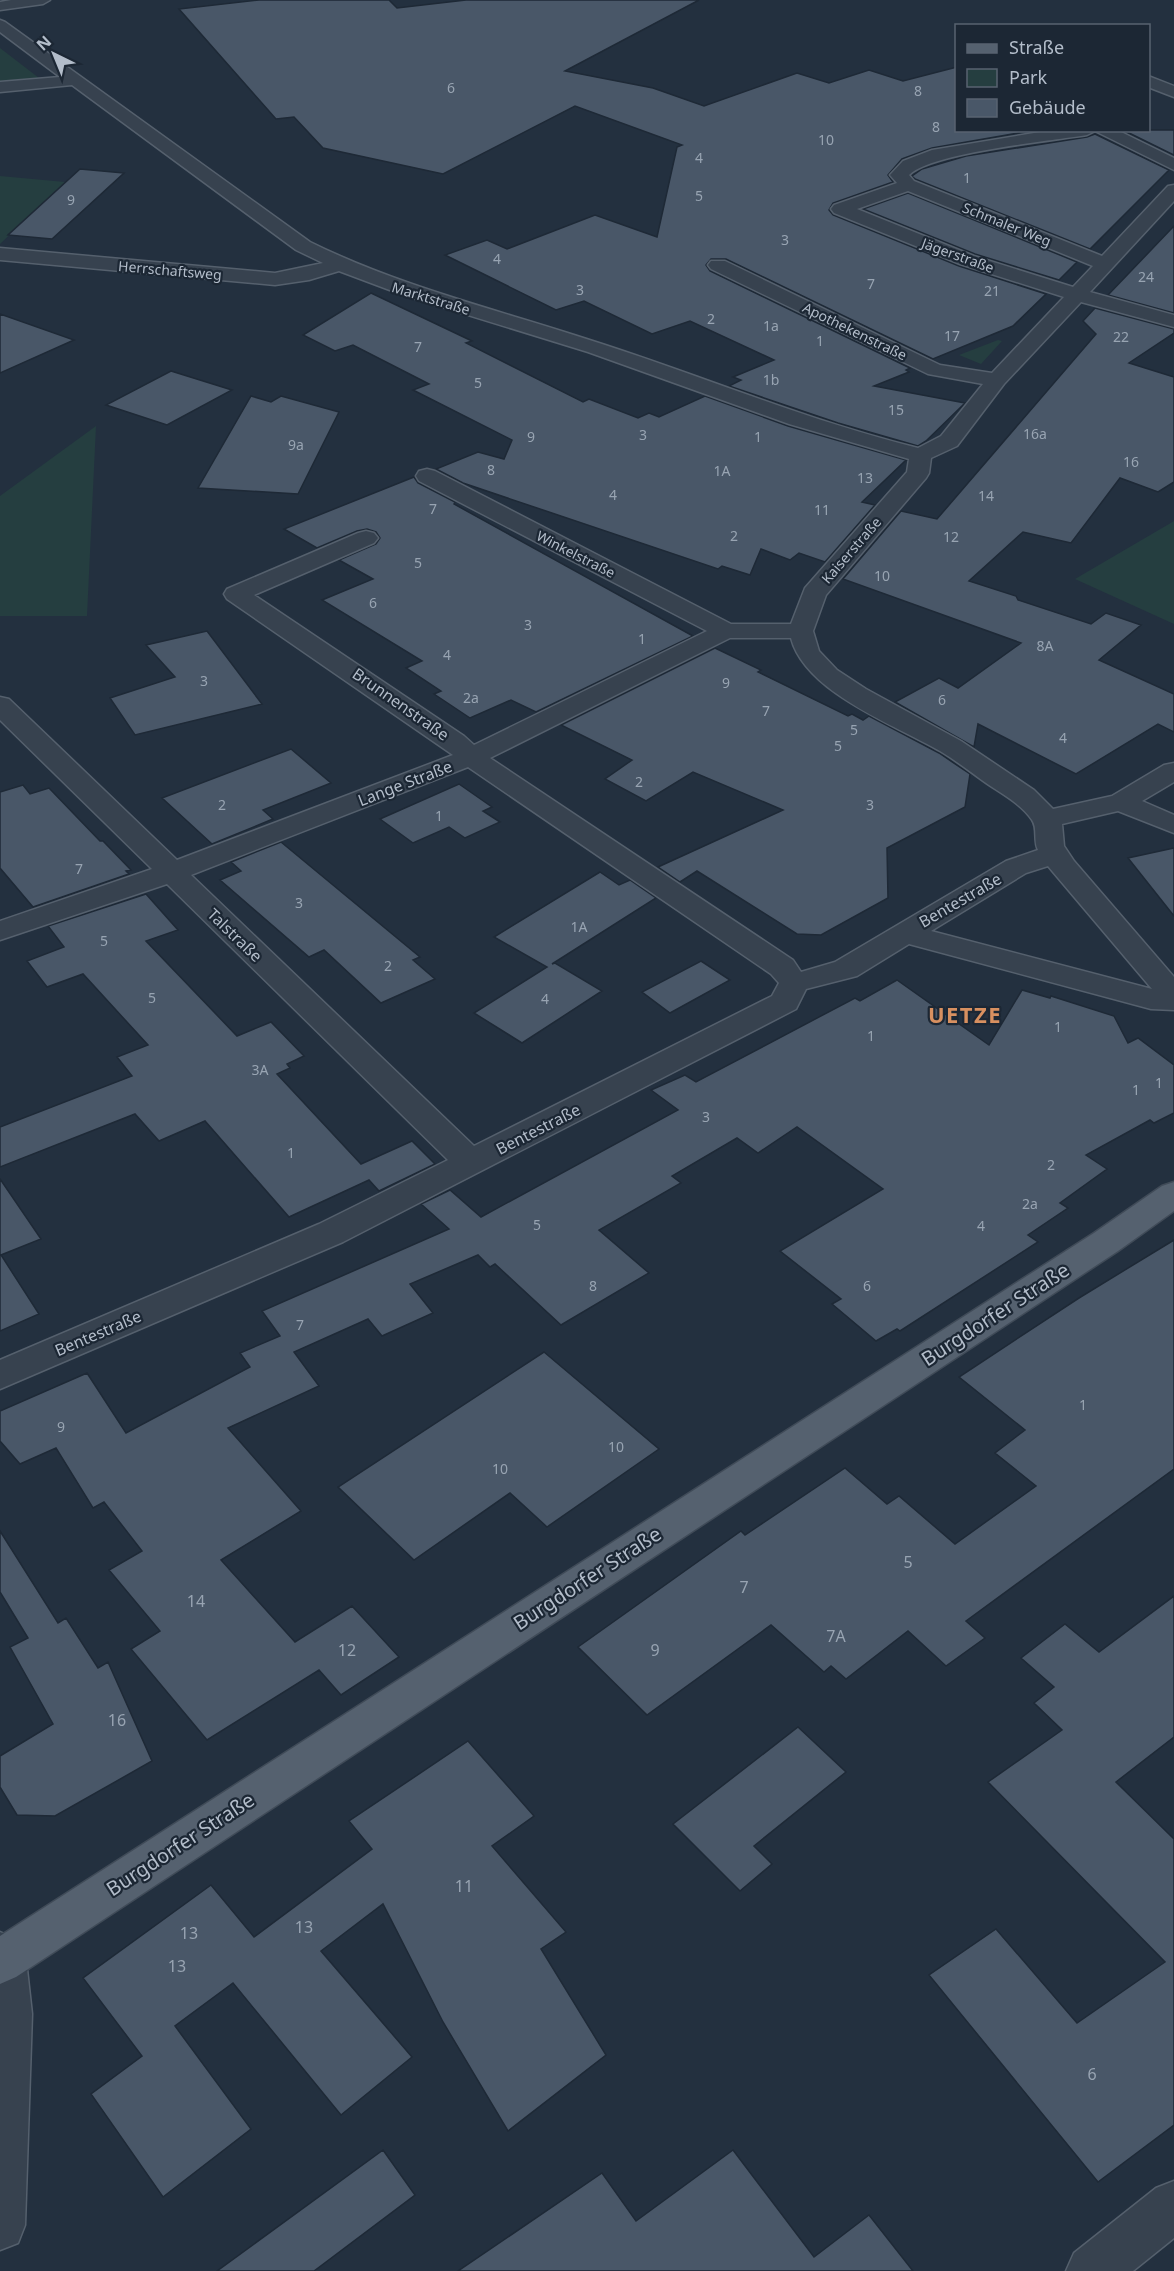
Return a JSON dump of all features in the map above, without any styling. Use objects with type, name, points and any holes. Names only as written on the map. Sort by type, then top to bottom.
[{"type":"main road","name":"Burgdorfer Straße","points":[[1,1959],[1099,1247],[1174,1194]]},
{"type":"street","points":[[0,6],[43,0]]},
{"type":"street","name":"Marktstraße","points":[[0,25],[295,241],[338,265],[400,289],[606,352],[787,418],[920,455]]},
{"type":"street","points":[[0,87],[75,80]]},
{"type":"street","points":[[1150,81],[1174,93]]},
{"type":"street","points":[[1157,100],[1174,93]]},
{"type":"street","points":[[908,185],[899,175],[909,165],[938,154],[1075,132]]},
{"type":"street","points":[[1107,132],[1174,165]]},
{"type":"street","name":"Jägerstraße","points":[[908,185],[840,209],[967,260],[1078,295],[1174,321]]},
{"type":"street","name":"Schmaler Weg","points":[[908,185],[1106,264]]},
{"type":"street","points":[[920,455],[949,441],[997,380],[1106,264],[1165,210],[1174,190]]},
{"type":"street","name":"Herrschaftsweg","points":[[0,254],[275,279],[309,274],[338,265]]},
{"type":"street","name":"Apothekenstraße","points":[[718,265],[935,370],[997,380]]},
{"type":"street","name":"Kaiserstraße","points":[[801,631],[814,593],[918,473],[920,455]]},
{"type":"street","name":"Winkelstraße","points":[[427,476],[726,631]]},
{"type":"street","name":"Brunnenstraße","points":[[366,538],[236,594],[417,715],[455,742],[471,757],[782,967],[794,983]]},
{"type":"street","name":"Lange Straße","points":[[0,931],[170,873],[471,757],[726,631],[801,631]]},
{"type":"street","points":[[801,631],[807,653],[828,675],[857,695],[952,747],[1024,796],[1047,819],[1050,846],[1055,854],[1174,998]]},
{"type":"street","name":"Talstraße","points":[[0,705],[170,873],[471,1163]]},
{"type":"street","points":[[1047,819],[1121,802],[1174,771]]},
{"type":"street","points":[[1121,802],[1174,825]]},
{"type":"street","name":"Bentestraße","points":[[0,1375],[331,1233],[785,1002],[794,983],[846,969],[1016,867],[1055,854]]},
{"type":"street","points":[[904,933],[1151,999],[1174,998]]},
{"type":"street","points":[[0,2225],[8,2014],[1,1959]]},
{"type":"street","points":[[1092,2271],[1174,2206]]},
{"type":"green space","points":[[0,48],[39,78],[0,82]]},
{"type":"green space","points":[[0,176],[65,182],[0,244]]},
{"type":"green space","points":[[998,340],[1002,341],[981,364],[959,355]]},
{"type":"green space","points":[[96,426],[87,616],[0,616],[0,496]]},
{"type":"green space","points":[[1174,521],[1174,624],[1075,579],[1169,524]]},
{"type":"building","points":[[259,0],[389,0],[397,8],[466,0],[699,0],[565,71],[653,88],[704,106],[797,73],[829,83],[869,70],[903,81],[955,68],[955,132],[1024,132],[932,148],[902,159],[888,175],[893,182],[833,203],[829,210],[833,215],[959,266],[1046,294],[1013,326],[933,359],[726,259],[711,259],[706,265],[710,271],[910,368],[906,370],[909,372],[874,386],[965,403],[918,446],[838,423],[729,386],[741,380],[733,377],[774,360],[690,321],[652,334],[584,301],[556,310],[445,255],[487,240],[507,249],[595,215],[657,237],[677,147],[682,145],[575,106],[443,174],[323,148],[294,117],[276,119],[179,9]]},
{"type":"building","points":[[1174,130],[1174,155],[1127,132]]},
{"type":"building","points":[[1095,134],[1169,170],[1090,249],[912,176],[922,169],[966,156]]},
{"type":"building","points":[[80,169],[124,173],[52,239],[8,235]]},
{"type":"building","points":[[908,193],[1077,262],[1059,280],[975,254],[863,209]]},
{"type":"building","points":[[1174,226],[1174,313],[1108,295]]},
{"type":"building","points":[[371,293],[472,341],[466,343],[583,402],[589,399],[638,418],[649,413],[659,417],[705,396],[788,426],[906,460],[862,502],[875,505],[825,562],[799,553],[790,560],[761,549],[750,575],[722,566],[718,569],[463,483],[436,469],[478,452],[504,459],[512,440],[413,390],[429,384],[353,345],[335,351],[303,335]]},
{"type":"building","points":[[1095,308],[1174,329],[1174,333],[1129,363],[1174,377],[1174,482],[1158,492],[1120,478],[1071,543],[1023,532],[969,581],[1091,624],[1106,613],[1141,625],[1099,660],[1174,694],[1174,732],[1158,724],[1076,774],[978,724],[974,747],[895,702],[939,678],[958,688],[1021,643],[843,579],[901,511],[937,519],[1096,334],[1083,321]]},
{"type":"building","points":[[0,314],[74,340],[0,373]]},
{"type":"building","points":[[171,371],[232,390],[167,425],[106,405]]},
{"type":"building","points":[[251,396],[271,402],[281,396],[339,412],[298,494],[198,488]]},
{"type":"building","points":[[414,477],[418,483],[455,502],[454,504],[693,636],[536,712],[511,700],[470,718],[434,694],[441,691],[406,668],[422,661],[322,600],[373,579],[339,560],[376,544],[380,538],[376,532],[367,529],[357,531],[317,548],[284,529]]},
{"type":"building","points":[[207,631],[262,704],[135,735],[110,698],[175,677],[146,645]]},
{"type":"building","points":[[715,648],[848,716],[852,714],[863,720],[869,716],[939,753],[970,774],[965,807],[887,848],[888,898],[821,935],[797,934],[697,871],[680,882],[658,867],[783,810],[693,772],[646,801],[605,779],[632,760],[561,725]]},
{"type":"building","points":[[291,749],[331,783],[263,810],[273,819],[212,844],[162,798]]},
{"type":"building","points":[[459,784],[492,807],[483,811],[500,822],[465,838],[449,827],[413,843],[380,819]]},
{"type":"building","points":[[23,785],[30,794],[49,788],[131,870],[126,871],[129,874],[33,907],[0,868],[0,792]]},
{"type":"building","points":[[281,842],[420,957],[413,960],[435,979],[381,1003],[324,950],[309,957],[220,880],[241,871],[231,862]]},
{"type":"building","points":[[1174,848],[1174,916],[1128,858]]},
{"type":"building","points":[[600,872],[619,885],[630,880],[656,898],[552,964],[555,963],[602,991],[522,1043],[474,1013],[547,967],[494,937]]},
{"type":"building","points":[[146,894],[178,930],[146,941],[237,1036],[271,1022],[304,1056],[287,1064],[290,1068],[277,1074],[361,1164],[412,1141],[435,1164],[379,1191],[369,1180],[289,1217],[205,1121],[159,1141],[135,1114],[0,1167],[0,1127],[132,1076],[117,1057],[148,1045],[83,974],[47,987],[27,961],[64,947],[48,926]]},
{"type":"building","points":[[701,961],[730,980],[670,1013],[642,992]]},
{"type":"building","points":[[897,980],[989,1045],[1022,990],[1050,998],[1051,996],[1114,1016],[1128,1043],[1138,1038],[1174,1065],[1174,1113],[1154,1123],[1150,1120],[1086,1155],[1107,1169],[1060,1203],[1068,1208],[1028,1235],[1038,1242],[900,1331],[897,1329],[876,1341],[832,1304],[841,1299],[780,1251],[883,1189],[797,1127],[758,1153],[737,1138],[672,1176],[681,1183],[599,1230],[649,1273],[561,1325],[495,1264],[490,1267],[478,1255],[410,1284],[433,1313],[382,1336],[368,1319],[294,1352],[319,1386],[228,1428],[301,1511],[221,1560],[295,1642],[352,1606],[399,1657],[341,1695],[319,1670],[207,1740],[131,1649],[160,1631],[109,1570],[142,1551],[104,1502],[93,1508],[56,1448],[20,1464],[0,1441],[0,1411],[87,1373],[126,1433],[250,1367],[240,1353],[280,1336],[262,1311],[449,1229],[421,1204],[450,1190],[481,1217],[678,1110],[651,1090],[685,1075],[696,1082],[855,998],[860,1001]]},
{"type":"building","points":[[0,1179],[41,1239],[1,1255],[39,1314],[0,1331]]},
{"type":"building","points":[[1174,1240],[1174,1469],[966,1621],[985,1638],[946,1666],[908,1631],[846,1679],[831,1666],[824,1672],[771,1625],[647,1715],[578,1647],[741,1531],[745,1535],[845,1468],[887,1504],[899,1496],[955,1544],[1036,1486],[995,1453],[1025,1430],[959,1377],[1079,1298]]},
{"type":"building","points":[[544,1352],[659,1449],[547,1527],[510,1493],[414,1560],[338,1487]]},
{"type":"building","points":[[0,1531],[58,1623],[66,1618],[98,1668],[108,1662],[152,1761],[55,1816],[17,1815],[0,1787],[0,1756],[53,1724],[10,1647],[28,1638],[0,1592]]},
{"type":"building","points":[[1174,1596],[1174,1737],[1116,1782],[1174,1839],[1174,2125],[1098,2182],[929,1975],[996,1929],[1077,2023],[1165,1962],[988,1782],[1062,1730],[1034,1703],[1054,1687],[1021,1658],[1065,1624],[1099,1652]]},
{"type":"building","points":[[798,1727],[846,1772],[754,1846],[772,1864],[740,1891],[673,1824]]},
{"type":"building","points":[[468,1741],[534,1816],[492,1846],[566,1932],[541,1949],[606,2055],[508,2131],[443,2022],[383,1904],[321,1951],[412,2057],[341,2115],[233,1983],[175,2026],[251,2129],[163,2197],[91,2094],[142,2056],[83,1978],[211,1885],[254,1937],[372,1849],[349,1821]]},
{"type":"building","points":[[383,2150],[415,2195],[314,2271],[217,2271]]},
{"type":"building","points":[[733,2150],[814,2257],[869,2215],[913,2271],[458,2271],[602,2173],[636,2221]]},
{"type":"district","name":"UETZE","points":[[965,1014]]}]
